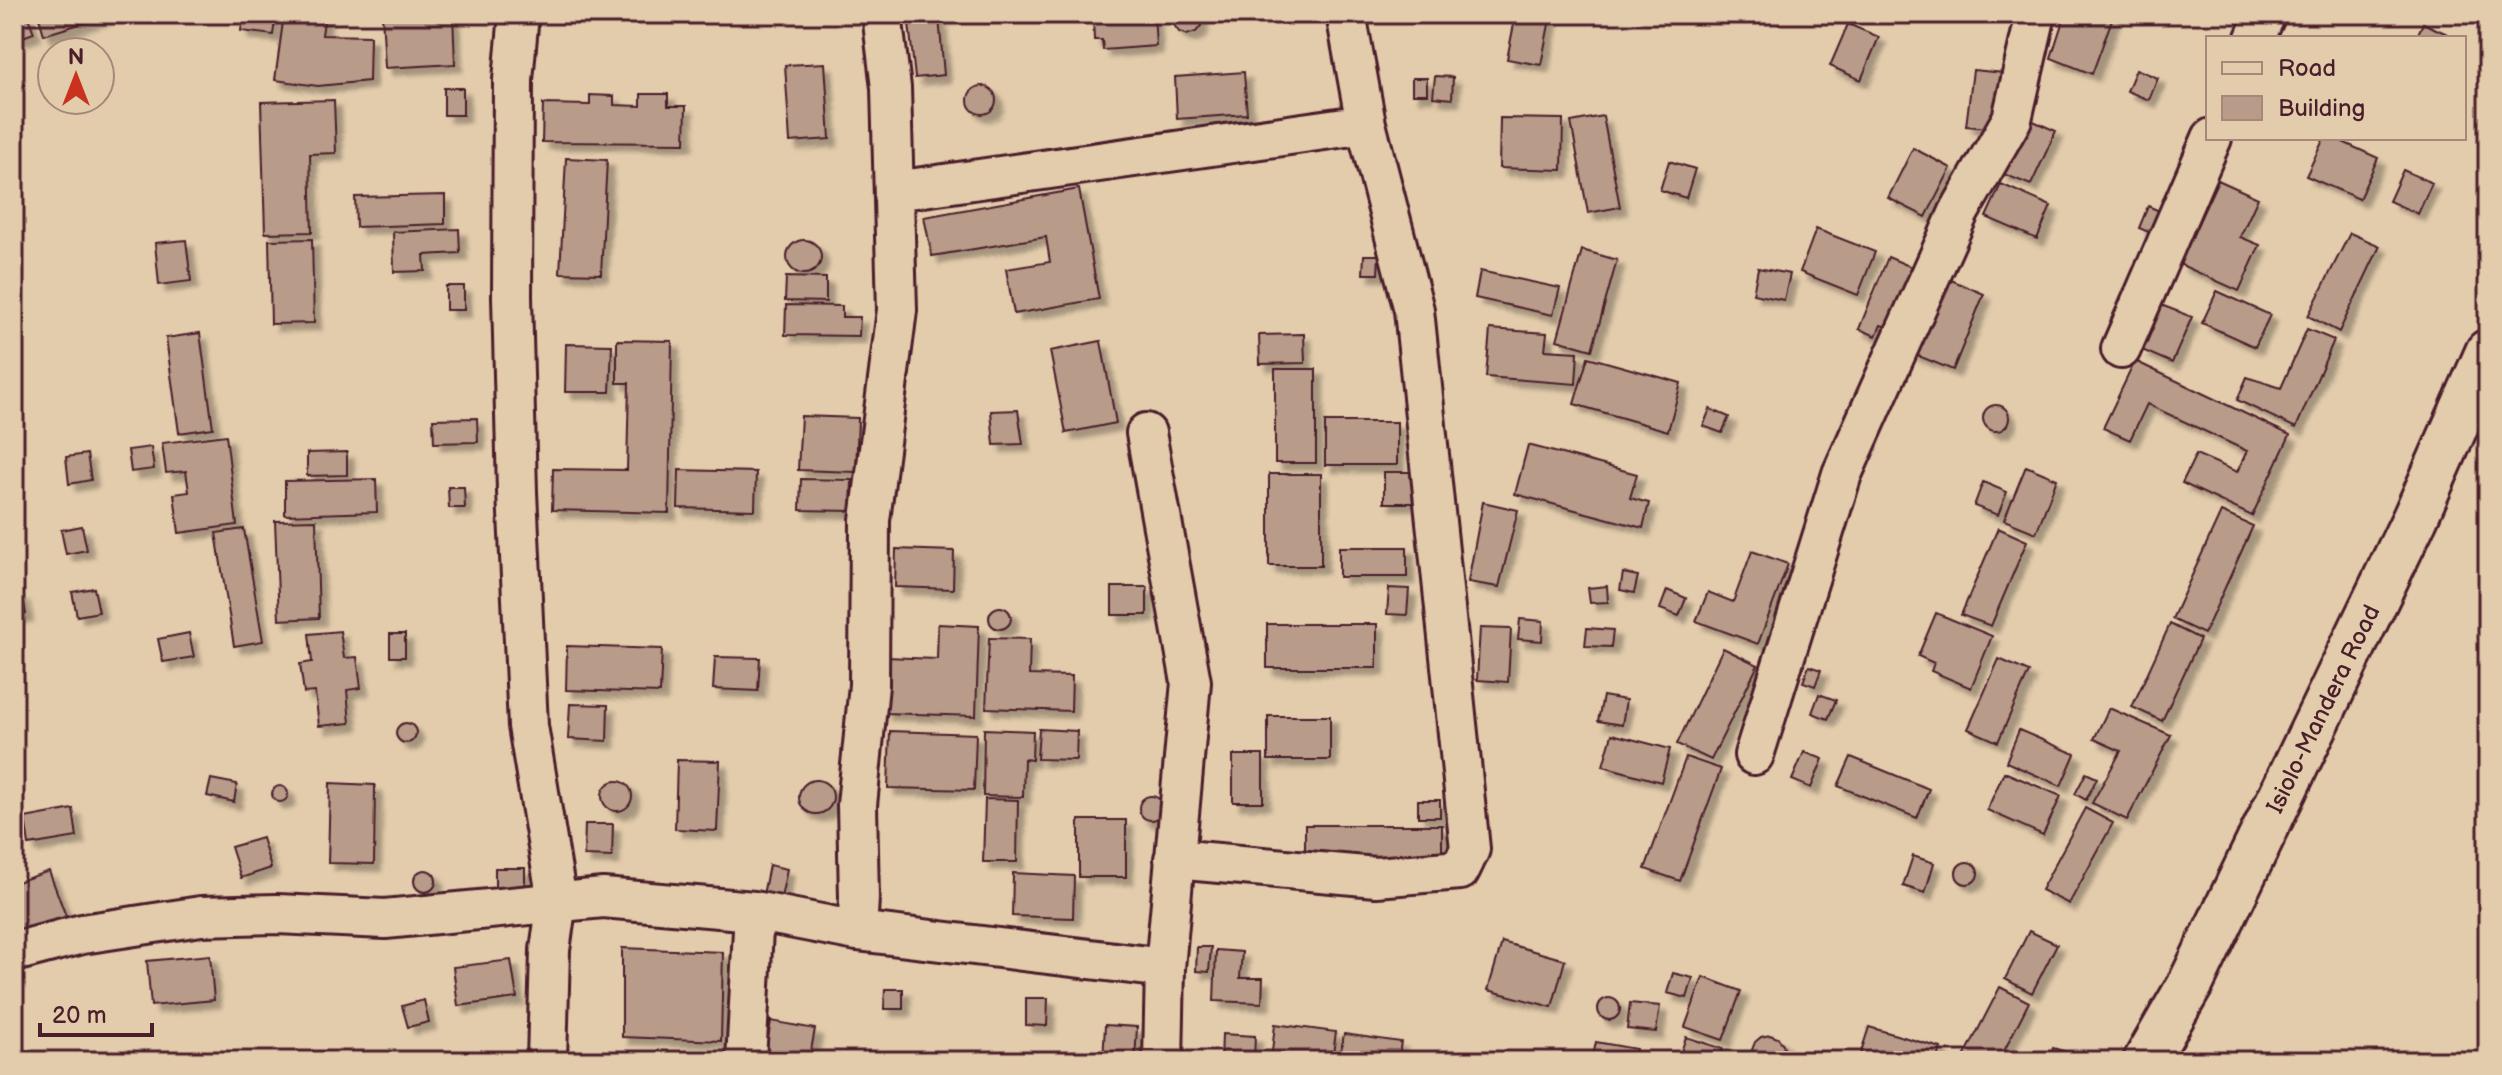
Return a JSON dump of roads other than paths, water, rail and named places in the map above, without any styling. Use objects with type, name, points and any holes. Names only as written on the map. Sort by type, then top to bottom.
[{"type":"highway","name":"Isiolo-Mandera Road","points":[[2146,1061],[2192,981],[2415,518],[2488,352]]},
{"type":"street","points":[[519,14],[513,80],[512,282],[517,492],[528,726],[557,901],[550,950],[547,1061]]},
{"type":"street","points":[[857,931],[857,805],[869,685],[870,520],[897,310],[891,88],[882,14]]},
{"type":"street","points":[[1174,859],[1376,877],[1460,870],[1470,849],[1414,310],[1366,124],[1346,14]]},
{"type":"street","points":[[1754,755],[1842,474],[1959,212],[2012,119],[2036,14]]},
{"type":"street","points":[[2256,36],[2266,14]]},
{"type":"street","points":[[895,191],[1366,124]]},
{"type":"street","points":[[2121,349],[2211,140]]},
{"type":"street","points":[[1146,433],[1191,682],[1165,968],[1163,1061]]},
{"type":"street","points":[[14,952],[82,934],[201,916],[277,914],[385,919],[603,898],[754,911],[857,931],[1165,968]]},
{"type":"street","points":[[746,1061],[754,911]]}]
